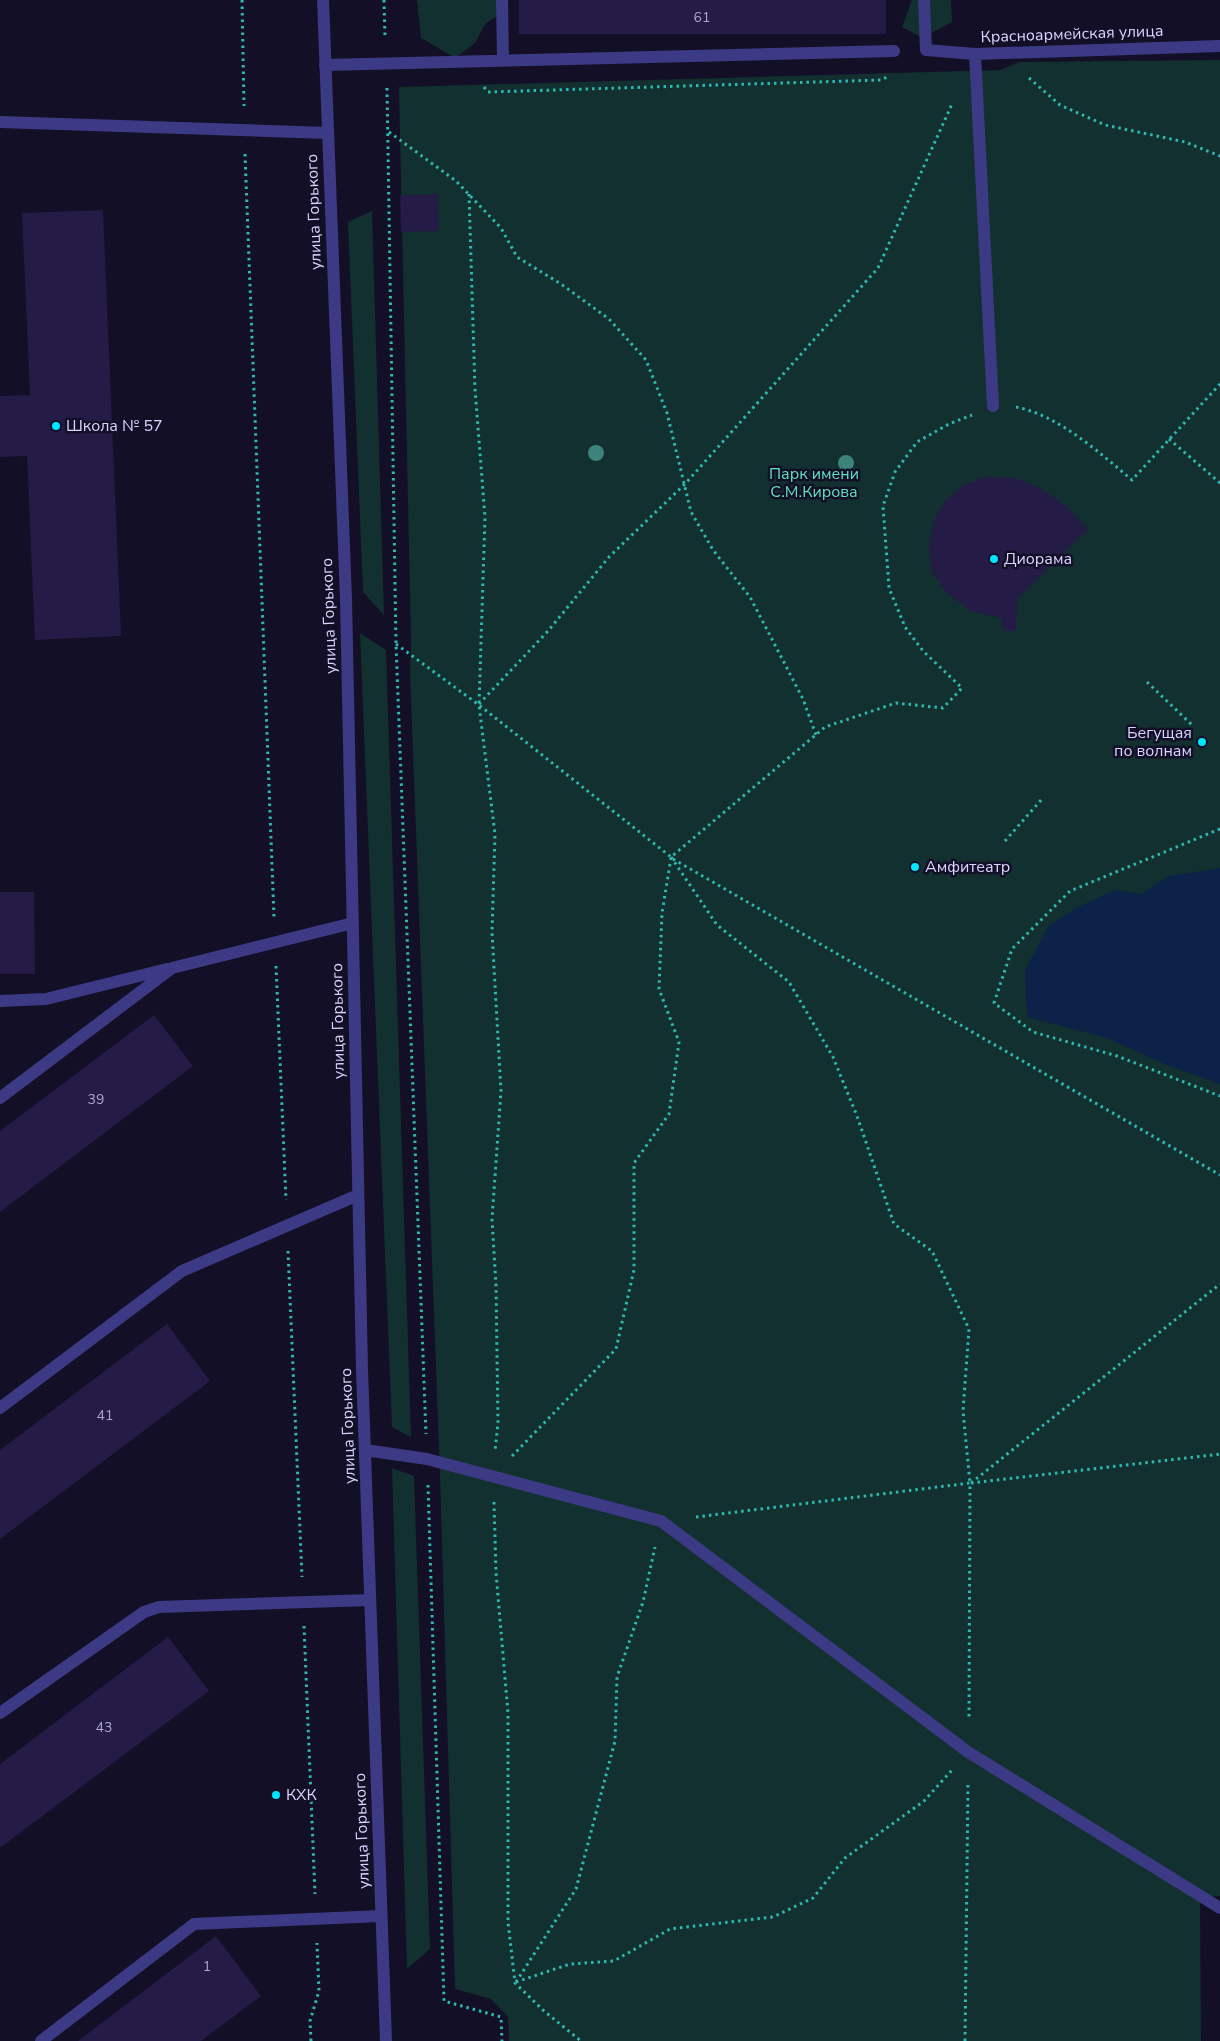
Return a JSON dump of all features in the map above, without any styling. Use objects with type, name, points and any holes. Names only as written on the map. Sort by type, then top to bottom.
[{"type":"street","name":"улица Горького","points":[[323,0],[346,600],[365,1450],[386,2041]]},
{"type":"street","points":[[502,0],[503,61]]},
{"type":"street","name":"Красноармейская улица","points":[[924,0],[926,50],[975,54],[1220,46]]},
{"type":"street","points":[[325,65],[894,51]]},
{"type":"street","points":[[975,54],[994,406]]},
{"type":"street","points":[[0,122],[328,133]]},
{"type":"street","points":[[0,1001],[46,999],[353,923]]},
{"type":"street","points":[[0,1098],[172,968]]},
{"type":"street","points":[[0,1408],[182,1270],[358,1195]]},
{"type":"street","points":[[365,1450],[427,1459],[661,1521],[968,1752],[1220,1908]]},
{"type":"street","points":[[0,1713],[144,1612],[159,1607],[370,1600]]},
{"type":"street","points":[[41,2041],[194,1924],[381,1916]]},
{"type":"path","points":[[242,0],[244,130],[275,942],[319,1991],[310,2021],[310,2041]]},
{"type":"path","points":[[384,0],[388,132],[396,644],[427,1459],[444,2001],[501,2017],[502,2041]]},
{"type":"path","points":[[1028,77],[1060,105],[1105,125],[1185,142],[1220,156]]},
{"type":"path","points":[[478,705],[548,631],[609,557],[684,484],[878,268],[955,97]]},
{"type":"path","points":[[388,132],[456,181],[501,228],[517,257],[561,284],[608,320],[646,360],[667,413],[691,512],[713,550],[750,597],[802,699],[816,734]]},
{"type":"path","points":[[469,194],[475,389],[485,517],[478,705],[495,834],[492,932],[501,1091],[492,1219],[496,1285],[498,1413],[493,1476],[496,1573],[508,1713],[508,1922],[515,1983],[544,2011],[581,2041]]},
{"type":"path","points":[[493,1476],[616,1349],[634,1270],[634,1163],[669,1114],[679,1042],[659,989],[662,913],[671,857],[825,727],[896,703],[943,708],[962,688],[923,651],[905,627],[889,588],[882,506],[895,472],[918,442],[949,424],[994,406],[1003,405],[1038,413],[1089,444],[1132,480],[1220,384]]},
{"type":"path","points":[[1169,439],[1220,484]]},
{"type":"path","points":[[396,644],[478,705],[671,857],[1220,1175]]},
{"type":"path","points":[[1147,682],[1192,724]]},
{"type":"path","points":[[1006,841],[1042,798]]},
{"type":"path","points":[[1220,829],[1070,891],[1012,949],[994,1003],[1033,1032],[1117,1056],[1220,1096]]},
{"type":"path","points":[[671,857],[717,925],[789,982],[833,1057],[857,1116],[894,1224],[932,1251],[969,1329],[963,1411],[970,1483],[965,2041]]},
{"type":"path","points":[[970,1483],[1220,1284]]},
{"type":"path","points":[[515,1983],[576,1889],[615,1741],[617,1677],[642,1602],[661,1521],[1220,1454]]},
{"type":"path","points":[[515,1983],[570,1964],[614,1962],[670,1929],[773,1917],[813,1898],[846,1858],[924,1801],[968,1752]]},
{"type":"green space","points":[[417,0],[509,0],[506,11],[486,23],[475,43],[455,58],[421,38]]},
{"type":"green space","points":[[912,0],[951,0],[952,22],[922,38],[902,27]]},
{"type":"green space","name":"Парк имени С.М.Кирова","points":[[1220,60],[1220,1896],[1200,1897],[1201,2041],[509,2041],[508,2017],[491,1999],[455,1989],[440,1475],[410,672],[411,641],[399,87],[1000,70],[1019,62]]},
{"type":"green space","points":[[372,211],[384,615],[363,592],[348,222]]},
{"type":"green space","points":[[360,633],[386,650],[411,1437],[392,1427]]},
{"type":"green space","points":[[392,1468],[414,1476],[430,1949],[407,1969]]},
{"type":"water","points":[[1220,868],[1220,1084],[1167,1065],[1107,1038],[1027,1017],[1025,970],[1049,925],[1078,907],[1115,890],[1141,894],[1169,876]]},
{"type":"building","points":[[519,0],[886,0],[886,34],[519,34]]},
{"type":"building","points":[[438,194],[439,231],[401,232],[400,195]]},
{"type":"building","name":"Школа № 57","points":[[103,210],[121,636],[35,640],[27,456],[0,457],[0,396],[30,395],[22,213]]},
{"type":"building","name":"Диорама","points":[[985,477],[1015,478],[1040,488],[1066,506],[1088,529],[1017,599],[1016,631],[1003,631],[1001,618],[971,611],[948,594],[932,572],[929,545],[933,523],[944,502],[963,485]]},
{"type":"building","points":[[0,892],[34,892],[35,974],[0,974]]},
{"type":"building","points":[[154,1015],[193,1066],[0,1212],[0,1131]]},
{"type":"building","points":[[167,1324],[210,1381],[0,1539],[0,1450]]},
{"type":"building","points":[[168,1637],[209,1691],[0,1848],[0,1764]]},
{"type":"building","points":[[216,1936],[261,1996],[201,2041],[78,2041]]},
{"type":"place","name":"Школа № 57","points":[[56,426]]},
{"type":"place","name":"Диорама","points":[[994,559]]},
{"type":"place","name":"Бегущая по волнам","points":[[1202,742]]},
{"type":"place","name":"Амфитеатр","points":[[915,867]]},
{"type":"place","name":"КХК","points":[[276,1795]]}]
